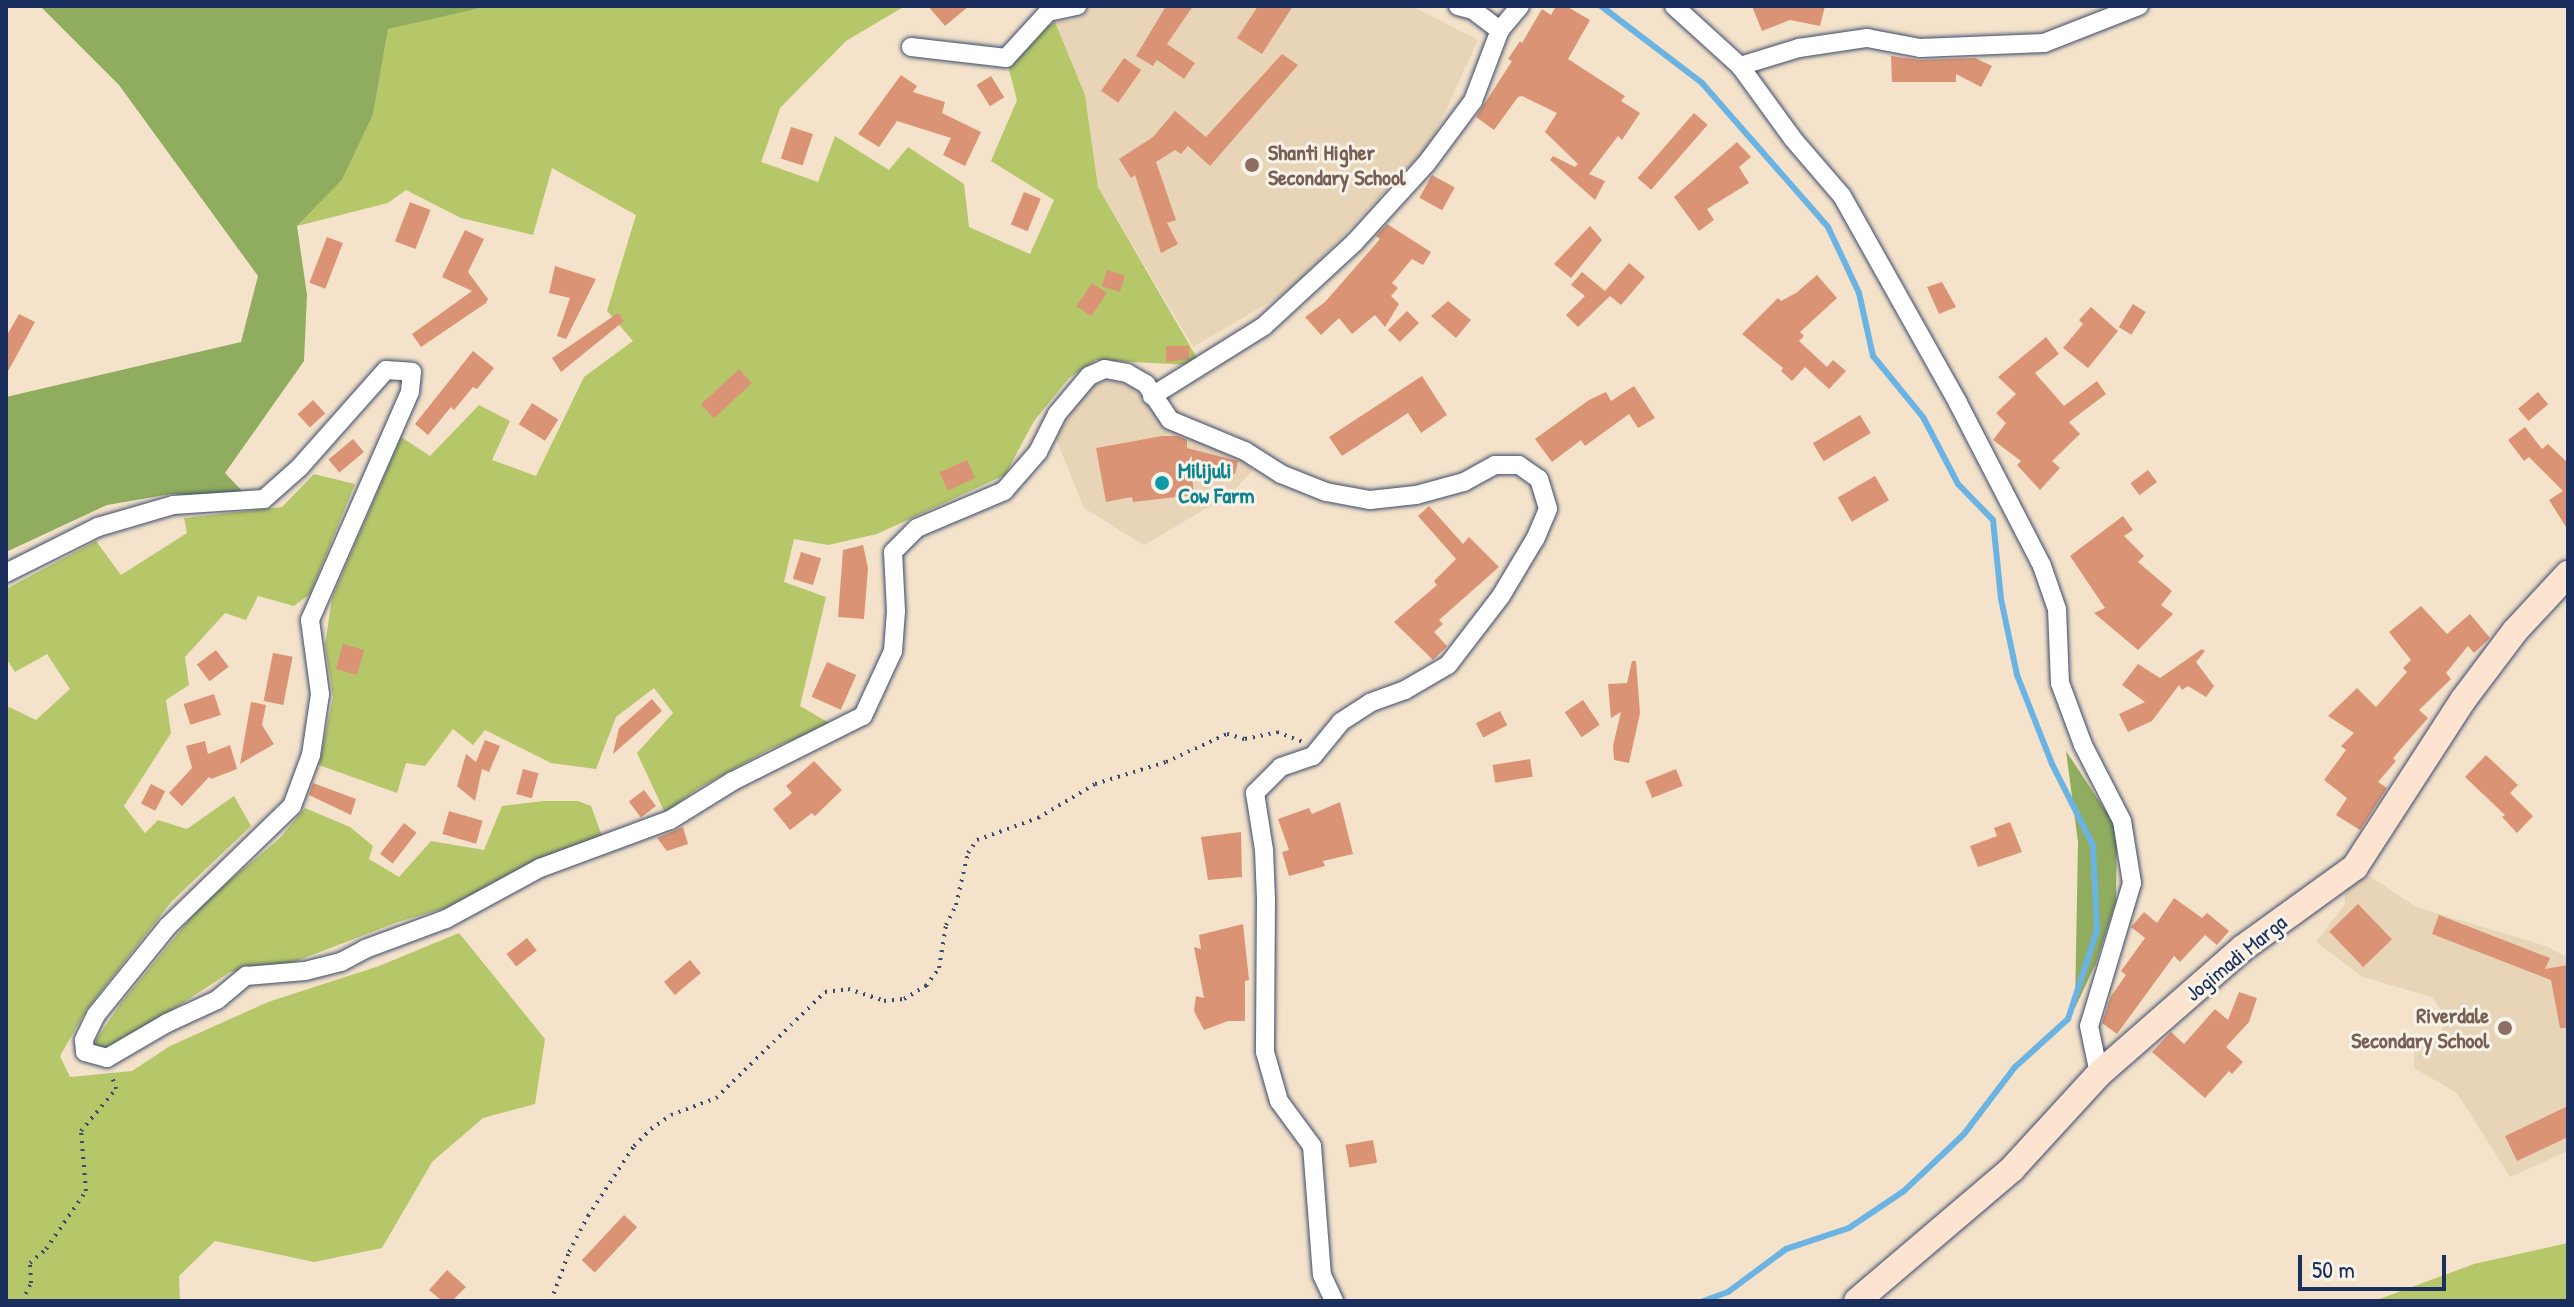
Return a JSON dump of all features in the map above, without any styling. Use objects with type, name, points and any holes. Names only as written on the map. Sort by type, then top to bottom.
[{"type":"main road","name":"Jogimadi Marga","points":[[1857,1301],[2012,1169],[2099,1074],[2243,948],[2355,867],[2463,700],[2515,631],[2568,574]]},
{"type":"street","points":[[911,47],[1006,58],[1048,12],[1077,6]]},
{"type":"street","points":[[1458,6],[1473,10],[1500,30]]},
{"type":"street","points":[[1152,396],[1264,326],[1354,243],[1426,164],[1473,101],[1500,30],[1520,6]]},
{"type":"street","points":[[1674,6],[1740,66],[1793,139],[1842,196],[1973,429],[2042,566],[2057,609],[2060,683],[2083,745],[2122,821],[2132,883],[2089,1026],[2099,1074]]},
{"type":"street","points":[[1740,66],[1799,48],[1867,38],[1920,48],[2044,43],[2139,6]]},
{"type":"street","points":[[6,573],[98,527],[173,505],[264,499],[299,468],[386,370],[412,372],[410,392],[310,620],[320,694],[311,755],[292,806],[168,926],[136,971],[96,1015],[84,1040],[85,1052],[107,1058],[167,1023],[217,1000],[246,976],[305,971],[341,962],[365,949],[446,919],[540,868],[670,820],[733,781],[863,716],[893,651],[896,611],[893,552],[917,528],[1004,491],[1038,452],[1057,414],[1089,376],[1105,369],[1127,373],[1146,384],[1170,420],[1245,451],[1281,474],[1326,492],[1370,500],[1416,495],[1464,482],[1495,465],[1519,465],[1539,479],[1548,509],[1535,539],[1501,596],[1448,665],[1405,690],[1370,703],[1341,722],[1313,756],[1281,767],[1255,793],[1264,850],[1266,899],[1265,1052],[1279,1101],[1312,1146],[1322,1275],[1334,1301]]},
{"type":"path","points":[[551,1301],[569,1252],[588,1216],[634,1146],[651,1129],[671,1115],[716,1098],[825,992],[848,989],[884,1001],[904,999],[926,986],[939,968],[946,925],[956,905],[968,853],[977,840],[1038,818],[1095,784],[1166,762],[1227,734],[1245,739],[1277,732],[1299,738],[1313,756]]},
{"type":"path","points":[[22,1301],[31,1283],[30,1263],[46,1249],[86,1191],[81,1131],[116,1089],[107,1058]]},
{"type":"shaded area","name":"Shanti Higher Secondary School","points":[[1093,6],[1412,6],[1478,40],[1431,143],[1292,289],[1193,347],[1098,187],[1085,95],[1055,22],[1079,19]]},
{"type":"shaded area","points":[[1111,380],[1133,388],[1164,423],[1246,460],[1252,471],[1231,494],[1144,545],[1084,508],[1056,439],[1086,388]]},
{"type":"shaded area","name":"Riverdale Secondary School","points":[[2360,870],[2416,907],[2546,946],[2568,958],[2568,1151],[2510,1177],[2457,1093],[2414,1068],[2414,1051],[2437,1037],[2447,1019],[2432,997],[2363,977],[2316,942],[2345,904],[2345,885]]},
{"type":"green space","points":[[40,6],[489,6],[388,29],[373,115],[342,180],[297,226],[307,295],[304,361],[225,473],[243,492],[226,497],[171,494],[107,505],[6,552],[6,397],[241,342],[258,276],[119,85]]},
{"type":"green space","points":[[489,6],[905,6],[846,41],[780,108],[761,162],[818,182],[835,136],[889,170],[908,147],[964,184],[969,227],[1030,254],[1054,200],[991,161],[1017,100],[1004,51],[1055,22],[1085,95],[1098,187],[1197,358],[1189,365],[1096,360],[1069,378],[1034,421],[1005,475],[877,534],[828,545],[794,539],[784,582],[826,597],[800,706],[831,724],[770,749],[697,789],[665,813],[637,753],[673,713],[654,688],[616,717],[596,769],[551,763],[485,730],[473,745],[453,729],[425,766],[406,763],[397,793],[319,765],[333,697],[325,645],[332,598],[401,437],[430,456],[479,405],[510,421],[492,460],[536,476],[584,377],[633,341],[607,311],[636,215],[552,168],[533,235],[461,218],[406,190],[388,203],[297,226],[342,180],[373,115],[388,28]]},
{"type":"green space","points":[[314,474],[355,484],[310,594],[294,606],[258,596],[246,620],[225,613],[185,657],[189,685],[166,700],[171,733],[124,806],[145,833],[158,820],[187,829],[234,796],[251,826],[172,901],[87,1009],[60,1056],[70,1077],[132,1071],[170,1046],[268,1002],[379,966],[459,933],[545,1039],[535,1104],[483,1118],[432,1162],[382,1248],[314,1262],[215,1241],[179,1276],[180,1301],[6,1301],[6,710],[9,707],[36,720],[70,689],[47,654],[15,672],[6,658],[6,589],[96,541],[121,575],[187,533],[184,518],[282,507]]},
{"type":"green space","points":[[2066,751],[2117,828],[2116,901],[2096,963],[2075,1008],[2078,842]]},
{"type":"green space","points":[[578,801],[591,806],[602,836],[515,872],[452,906],[398,922],[294,962],[230,972],[110,1049],[96,1046],[96,1040],[121,1003],[203,903],[279,839],[305,808],[350,827],[373,846],[369,859],[399,877],[431,841],[484,850],[502,806]]},
{"type":"green space","points":[[2568,1243],[2568,1301],[2374,1301],[2474,1264]]},
{"type":"building","points":[[928,6],[969,6],[945,26]]},
{"type":"building","points":[[1166,6],[1193,6],[1167,44],[1195,63],[1184,79],[1157,60],[1153,66],[1136,56]]},
{"type":"building","points":[[1258,6],[1293,6],[1262,54],[1237,38]]},
{"type":"building","points":[[1556,6],[1566,6],[1590,20],[1568,59],[1625,96],[1621,101],[1640,113],[1622,140],[1618,136],[1589,174],[1605,181],[1595,200],[1550,160],[1553,156],[1575,167],[1578,164],[1545,132],[1557,113],[1522,96],[1518,97],[1494,130],[1476,117],[1512,61],[1508,59],[1520,41],[1522,43],[1542,9],[1551,15]]},
{"type":"building","points":[[1752,6],[1825,6],[1820,26],[1790,20],[1762,31]]},
{"type":"building","points":[[1282,54],[1298,65],[1210,166],[1188,146],[1181,154],[1175,150],[1156,162],[1176,220],[1167,223],[1178,244],[1161,253],[1135,175],[1131,178],[1119,159],[1153,137],[1175,111],[1206,137]]},
{"type":"building","points":[[1891,56],[1920,60],[1975,58],[1992,66],[1981,87],[1956,74],[1956,82],[1892,82]]},
{"type":"building","points":[[1124,58],[1141,70],[1118,103],[1101,91]]},
{"type":"building","points":[[901,75],[917,86],[913,92],[945,102],[942,113],[981,132],[965,166],[943,155],[951,138],[897,121],[879,147],[858,134]]},
{"type":"building","points":[[991,76],[1004,97],[990,106],[977,85]]},
{"type":"building","points":[[1694,113],[1708,125],[1651,190],[1638,178]]},
{"type":"building","points":[[791,127],[813,134],[803,165],[781,158]]},
{"type":"building","points":[[1737,142],[1751,157],[1739,167],[1749,183],[1707,209],[1714,220],[1699,231],[1674,197]]},
{"type":"building","points":[[1432,175],[1455,188],[1442,210],[1419,198]]},
{"type":"building","points":[[1024,192],[1041,199],[1028,231],[1011,224]]},
{"type":"building","points":[[410,202],[431,210],[415,249],[395,241]]},
{"type":"building","points":[[1387,224],[1431,252],[1423,265],[1412,259],[1392,283],[1398,288],[1391,296],[1399,304],[1385,327],[1375,315],[1352,334],[1339,318],[1321,335],[1305,317],[1325,302],[1380,239],[1376,236]]},
{"type":"building","points":[[1590,226],[1602,240],[1571,278],[1554,264]]},
{"type":"building","points":[[465,230],[484,239],[468,272],[488,299],[421,347],[412,334],[472,291],[442,277]]},
{"type":"building","points":[[327,237],[343,243],[325,289],[309,283]]},
{"type":"building","points":[[1629,263],[1645,277],[1621,305],[1610,296],[1578,327],[1566,315],[1585,296],[1571,285],[1582,272],[1605,291]]},
{"type":"building","points":[[555,266],[596,279],[566,339],[557,336],[570,298],[549,293]]},
{"type":"building","points":[[1107,270],[1125,276],[1120,292],[1102,286]]},
{"type":"building","points":[[1817,275],[1837,298],[1800,332],[1804,336],[1799,341],[1827,367],[1833,360],[1846,371],[1829,389],[1805,367],[1792,381],[1781,371],[1783,368],[1742,334],[1778,298],[1781,301],[1796,293]]},
{"type":"building","points":[[1942,282],[1956,307],[1939,314],[1927,287]]},
{"type":"building","points":[[1092,283],[1107,293],[1091,316],[1076,306]]},
{"type":"building","points":[[1448,301],[1471,320],[1456,338],[1431,316]]},
{"type":"building","points":[[2133,304],[2146,312],[2131,335],[2119,327]]},
{"type":"building","points":[[2091,307],[2118,331],[2088,368],[2063,348],[2083,324],[2079,320]]},
{"type":"building","points":[[1407,311],[1419,323],[1400,342],[1388,330]]},
{"type":"building","points":[[618,313],[624,321],[561,372],[552,358]]},
{"type":"building","points":[[19,314],[35,322],[6,375],[6,337]]},
{"type":"building","points":[[2046,337],[2059,354],[2035,373],[2064,406],[2097,381],[2106,394],[2069,422],[2080,434],[2052,461],[2060,468],[2040,490],[2017,465],[2021,461],[1993,440],[2006,423],[1996,413],[2016,394],[1998,377]]},
{"type":"building","points":[[1166,346],[1189,346],[1189,359],[1166,362]]},
{"type":"building","points":[[473,351],[494,368],[454,410],[451,407],[428,435],[415,424]]},
{"type":"building","points":[[739,369],[752,383],[714,418],[701,404]]},
{"type":"building","points":[[1422,376],[1447,415],[1421,433],[1408,413],[1342,456],[1329,437]]},
{"type":"building","points":[[1634,386],[1655,418],[1638,428],[1629,414],[1585,446],[1581,440],[1552,462],[1535,439],[1589,400],[1606,392],[1611,401]]},
{"type":"building","points":[[2538,392],[2548,404],[2528,421],[2518,409]]},
{"type":"building","points":[[313,400],[325,413],[310,427],[298,414]]},
{"type":"building","points":[[532,403],[558,419],[545,441],[519,424]]},
{"type":"building","points":[[1860,415],[1871,433],[1824,461],[1813,443]]},
{"type":"building","points":[[2525,427],[2542,449],[2548,444],[2568,463],[2568,530],[2549,500],[2563,491],[2529,457],[2524,461],[2508,440]]},
{"type":"building","points":[[1178,436],[1187,440],[1187,448],[1238,461],[1235,474],[1191,464],[1194,495],[1133,502],[1132,497],[1106,502],[1096,448]]},
{"type":"building","points":[[353,439],[364,452],[339,473],[328,460]]},
{"type":"building","points":[[967,460],[975,478],[948,490],[940,472]]},
{"type":"building","points":[[2148,470],[2157,482],[2139,495],[2130,483]]},
{"type":"building","points":[[1875,476],[1889,500],[1852,522],[1838,498]]},
{"type":"building","points":[[1429,506],[1463,544],[1469,537],[1499,567],[1439,620],[1443,624],[1434,632],[1447,646],[1433,660],[1394,622],[1437,585],[1434,581],[1456,559],[1418,516]]},
{"type":"building","points":[[2123,516],[2133,530],[2124,536],[2144,556],[2138,562],[2172,591],[2161,605],[2173,614],[2138,650],[2094,613],[2105,608],[2070,556]]},
{"type":"building","points":[[863,545],[868,568],[864,619],[838,617],[843,550]]},
{"type":"building","points":[[801,552],[821,558],[813,585],[793,579]]},
{"type":"building","points":[[2421,606],[2447,634],[2470,614],[2490,638],[2474,653],[2468,646],[2446,673],[2451,679],[2419,710],[2428,718],[2393,758],[2396,761],[2378,782],[2387,788],[2360,830],[2336,815],[2347,798],[2324,780],[2346,750],[2341,746],[2354,733],[2328,716],[2357,688],[2376,707],[2407,672],[2403,668],[2411,660],[2389,632]]},
{"type":"building","points":[[343,644],[364,650],[357,675],[336,669]]},
{"type":"building","points":[[2202,649],[2205,651],[2196,662],[2214,686],[2206,697],[2188,686],[2182,690],[2179,685],[2152,721],[2128,732],[2119,714],[2145,702],[2122,685],[2138,664],[2160,678]]},
{"type":"building","points":[[216,650],[229,667],[209,681],[197,664]]},
{"type":"building","points":[[273,653],[293,657],[283,705],[264,701]]},
{"type":"building","points":[[1632,661],[1636,661],[1640,713],[1629,763],[1614,760],[1613,746],[1621,712],[1611,718],[1608,684],[1627,683]]},
{"type":"building","points":[[827,662],[856,675],[841,710],[812,697]]},
{"type":"building","points":[[214,694],[221,715],[190,725],[184,704]]},
{"type":"building","points":[[652,699],[662,711],[613,754],[619,728]]},
{"type":"building","points":[[1583,700],[1600,725],[1582,737],[1565,712]]},
{"type":"building","points":[[251,702],[266,705],[262,725],[274,744],[240,764]]},
{"type":"building","points":[[1500,711],[1507,725],[1483,738],[1476,723]]},
{"type":"building","points":[[485,740],[500,746],[489,772],[482,769],[475,801],[457,786],[466,754],[476,762]]},
{"type":"building","points":[[205,741],[208,754],[230,745],[237,769],[211,779],[209,777],[182,806],[169,793],[192,768],[186,746]]},
{"type":"building","points":[[2486,755],[2518,785],[2510,793],[2533,816],[2517,833],[2502,817],[2505,815],[2465,777]]},
{"type":"building","points":[[1530,759],[1533,777],[1495,783],[1492,765]]},
{"type":"building","points":[[814,761],[842,790],[815,816],[812,813],[790,830],[773,809],[792,793],[786,786]]},
{"type":"building","points":[[523,769],[538,773],[532,798],[516,794]]},
{"type":"building","points":[[1676,769],[1683,786],[1652,798],[1645,781]]},
{"type":"building","points":[[313,783],[356,799],[351,815],[309,795]]},
{"type":"building","points":[[151,784],[165,791],[155,811],[141,804]]},
{"type":"building","points":[[644,790],[656,806],[641,817],[629,801]]},
{"type":"building","points":[[1340,802],[1353,854],[1323,861],[1325,866],[1289,876],[1282,852],[1289,850],[1278,819],[1309,808],[1312,814]]},
{"type":"building","points":[[449,811],[483,821],[476,844],[442,834]]},
{"type":"building","points":[[2010,822],[2022,852],[1978,867],[1970,846],[1997,836],[1994,828]]},
{"type":"building","points":[[404,823],[417,833],[393,864],[380,854]]},
{"type":"building","points":[[683,827],[688,844],[667,851],[657,838]]},
{"type":"building","points":[[1241,832],[1242,877],[1208,880],[1201,837]]},
{"type":"building","points":[[2174,898],[2202,918],[2207,913],[2229,931],[2217,945],[2205,935],[2180,962],[2174,956],[2117,1034],[2102,1023],[2111,996],[2126,975],[2121,971],[2145,938],[2131,927],[2144,912],[2157,923]]},
{"type":"building","points":[[2358,904],[2392,939],[2363,967],[2329,932]]},
{"type":"building","points":[[2439,915],[2550,958],[2545,969],[2568,965],[2568,1028],[2560,1028],[2551,980],[2432,934]]},
{"type":"building","points":[[1243,924],[1249,980],[1245,981],[1245,1021],[1228,1021],[1204,1030],[1194,1011],[1196,996],[1204,998],[1194,947],[1201,949],[1199,935]]},
{"type":"building","points":[[527,938],[537,951],[516,967],[507,954]]},
{"type":"building","points":[[690,960],[701,973],[675,995],[664,982]]},
{"type":"building","points":[[2239,992],[2257,998],[2249,1022],[2226,1047],[2243,1062],[2232,1074],[2229,1071],[2205,1098],[2152,1052],[2171,1032],[2184,1044],[2215,1009],[2228,1020]]},
{"type":"building","points":[[2568,1106],[2568,1137],[2517,1161],[2505,1136]]},
{"type":"building","points":[[1373,1140],[1377,1163],[1349,1168],[1345,1145]]},
{"type":"building","points":[[624,1215],[637,1227],[595,1273],[582,1260]]},
{"type":"building","points":[[447,1270],[466,1287],[452,1301],[442,1301],[429,1290]]},
{"type":"waterway","points":[[1601,6],[1702,83],[1828,227],[1859,293],[1873,356],[1923,417],[1958,484],[1993,520],[2001,599],[2017,675],[2052,764],[2093,845],[2097,930],[2068,1019],[2015,1067],[1964,1134],[1904,1191],[1849,1228],[1786,1249],[1728,1292],[1703,1301]]},
{"type":"place","name":"Shanti Higher Secondary School","points":[[1252,165]]},
{"type":"place","name":"Milijuli Cow Farm","points":[[1162,483]]},
{"type":"place","name":"Riverdale Secondary School","points":[[2505,1028]]}]
